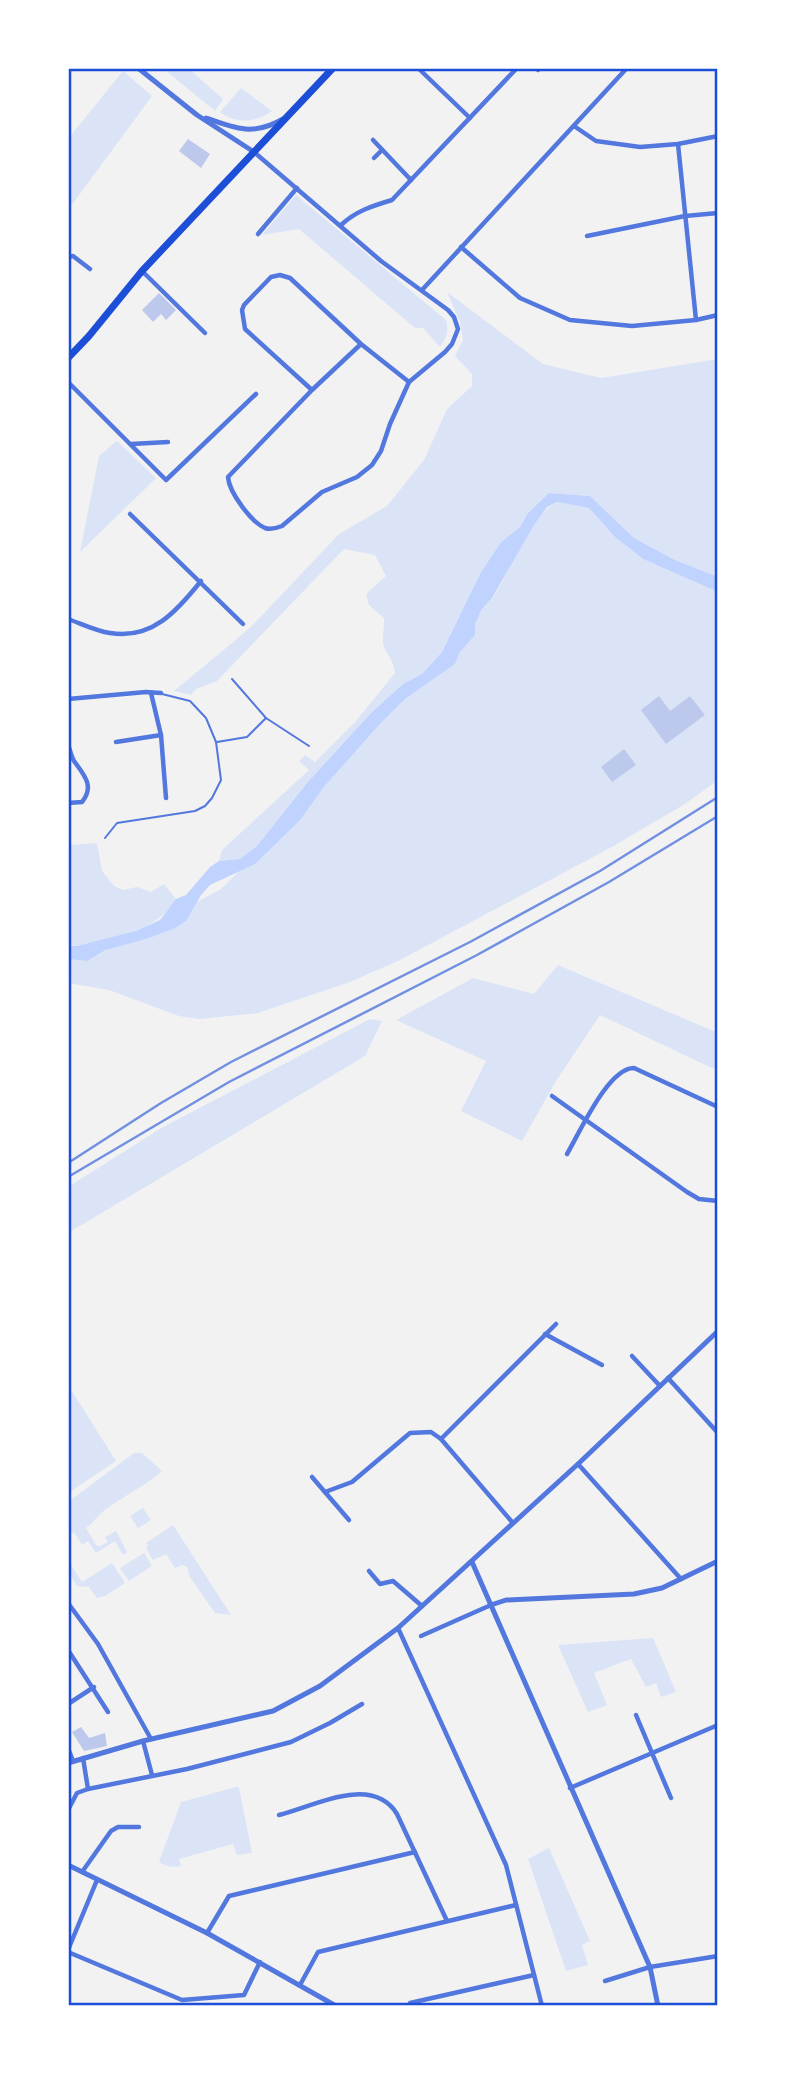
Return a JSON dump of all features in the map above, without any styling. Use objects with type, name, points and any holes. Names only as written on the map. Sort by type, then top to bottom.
[{"type":"main road","points":[[68,358],[142,271],[333,68]]},
{"type":"street","points":[[138,68],[197,115],[254,152],[381,261],[448,310],[458,329],[452,344],[445,352],[409,382],[381,451],[372,465],[357,477],[322,492],[282,526],[265,528],[256,522],[231,491],[229,477],[312,390],[361,344]]},
{"type":"street","points":[[418,68],[470,118]]},
{"type":"street","points":[[341,225],[351,215],[392,200],[517,68]]},
{"type":"street","points":[[422,290],[627,68]]},
{"type":"street","points":[[197,115],[244,130],[272,125],[289,115]]},
{"type":"street","points":[[573,126],[596,141],[640,147],[678,144],[718,136]]},
{"type":"street","points":[[373,140],[411,180]]},
{"type":"street","points":[[678,144],[696,320]]},
{"type":"street","points":[[374,158],[382,150]]},
{"type":"street","points":[[258,234],[297,188]]},
{"type":"street","points":[[587,236],[685,216],[718,213]]},
{"type":"street","points":[[461,247],[520,298],[570,320],[632,326],[696,320],[718,315]]},
{"type":"street","points":[[68,257],[73,256],[90,269]]},
{"type":"street","points":[[142,271],[205,333]]},
{"type":"street","points":[[312,390],[245,329],[242,318],[244,305],[271,277],[280,275],[290,278],[361,344],[409,382]]},
{"type":"street","points":[[68,382],[166,480],[256,394]]},
{"type":"street","points":[[130,444],[168,442]]},
{"type":"street","points":[[130,514],[243,624]]},
{"type":"street","points":[[68,620],[109,633],[133,634],[163,623],[201,581]]},
{"type":"street","points":[[151,693],[161,735],[166,798]]},
{"type":"street","points":[[68,699],[161,693]]},
{"type":"street","points":[[116,741],[161,735]]},
{"type":"street","points":[[68,744],[73,759],[89,783],[88,795],[82,802],[68,803]]},
{"type":"street","points":[[568,1154],[612,1080],[626,1068],[634,1068],[718,1107]]},
{"type":"street","points":[[552,1096],[687,1192],[699,1199],[718,1201]]},
{"type":"street","points":[[441,1438],[556,1324]]},
{"type":"street","points":[[68,1748],[71,1762],[143,1741],[273,1710],[320,1686],[398,1628],[578,1464],[718,1331]]},
{"type":"street","points":[[545,1334],[602,1365]]},
{"type":"street","points":[[632,1356],[660,1386]]},
{"type":"street","points":[[668,1378],[718,1433]]},
{"type":"street","points":[[325,1492],[352,1482],[410,1433],[424,1431],[441,1438],[512,1522]]},
{"type":"street","points":[[578,1464],[681,1579]]},
{"type":"street","points":[[312,1477],[349,1520]]},
{"type":"street","points":[[421,1636],[506,1600],[634,1594],[662,1588],[718,1561]]},
{"type":"street","points":[[471,1562],[650,1967],[658,2006]]},
{"type":"street","points":[[369,1571],[380,1584],[393,1581],[422,1606]]},
{"type":"street","points":[[68,1603],[98,1644],[151,1739]]},
{"type":"street","points":[[398,1628],[506,1865],[542,2006]]},
{"type":"street","points":[[68,1650],[108,1712]]},
{"type":"street","points":[[68,1704],[93,1687]]},
{"type":"street","points":[[68,1795],[187,1769],[291,1742],[362,1704]]},
{"type":"street","points":[[636,1715],[671,1798]]},
{"type":"street","points":[[569,1788],[718,1725]]},
{"type":"street","points":[[143,1741],[152,1775]]},
{"type":"street","points":[[83,1758],[88,1789]]},
{"type":"street","points":[[68,1810],[77,1793]]},
{"type":"street","points":[[279,1815],[354,1793],[370,1794],[382,1799],[397,1814],[447,1921]]},
{"type":"street","points":[[82,1872],[111,1831],[118,1827],[139,1827]]},
{"type":"street","points":[[207,1933],[229,1896],[415,1852]]},
{"type":"street","points":[[68,1865],[207,1933],[335,2006]]},
{"type":"street","points":[[97,1880],[68,1951],[182,2000],[244,1995],[260,1962]]},
{"type":"street","points":[[300,1985],[318,1952],[516,1905]]},
{"type":"street","points":[[605,1982],[650,1967],[718,1956]]},
{"type":"street","points":[[409,2006],[412,2002],[534,1975]]},
{"type":"lane","points":[[232,679],[266,718],[309,746]]},
{"type":"lane","points":[[105,838],[117,823],[195,811],[205,806],[221,780],[216,742],[206,718],[190,701],[161,693]]},
{"type":"lane","points":[[216,742],[247,737],[266,718]]},
{"type":"shaded area","points":[[159,68],[188,68],[223,99],[215,111],[164,69]]},
{"type":"shaded area","points":[[123,71],[152,96],[68,210],[68,139]]},
{"type":"shaded area","points":[[241,88],[272,111],[253,120],[233,119],[220,112]]},
{"type":"shaded area","points":[[296,195],[446,320],[447,334],[440,347],[423,328],[415,328],[299,229],[262,235]]},
{"type":"shaded area","points":[[447,292],[543,364],[601,378],[718,359],[718,577],[675,560],[634,538],[590,496],[549,493],[528,513],[520,527],[501,542],[480,574],[442,652],[422,674],[403,684],[371,713],[307,783],[257,846],[240,859],[219,861],[222,850],[309,770],[299,761],[305,755],[315,762],[355,722],[395,673],[383,643],[384,618],[369,605],[366,594],[386,576],[375,555],[344,549],[217,681],[196,689],[191,695],[174,691],[251,627],[339,534],[387,506],[424,460],[447,409],[472,386],[472,374],[455,356],[463,340],[460,322]]},
{"type":"shaded area","points":[[117,441],[156,478],[80,552],[99,456]]},
{"type":"shaded area","points":[[557,502],[589,508],[615,537],[643,559],[718,592],[718,780],[685,804],[610,848],[400,960],[350,982],[258,1013],[200,1019],[179,1016],[109,990],[68,983],[68,959],[87,961],[221,889],[323,788],[405,699],[455,664],[460,652],[475,635],[479,613],[500,586],[537,519]]},
{"type":"shaded area","points":[[97,843],[102,871],[114,886],[123,890],[137,887],[151,892],[164,884],[176,899],[167,911],[145,927],[77,946],[68,945],[68,845]]},
{"type":"shaded area","points":[[558,965],[718,1033],[718,1063],[714,1069],[600,1015],[556,1081],[522,1141],[461,1111],[486,1061],[396,1020],[473,978],[534,994]]},
{"type":"shaded area","points":[[370,1019],[382,1021],[365,1056],[68,1233],[68,1187],[163,1127]]},
{"type":"shaded area","points":[[68,1385],[116,1461],[68,1493]]},
{"type":"shaded area","points":[[134,1453],[142,1453],[162,1471],[106,1509],[86,1528],[96,1545],[100,1546],[108,1542],[105,1537],[116,1531],[127,1552],[123,1555],[115,1541],[96,1553],[88,1541],[82,1545],[74,1532],[68,1536],[68,1502]]},
{"type":"shaded area","points":[[143,1508],[151,1520],[138,1528],[130,1516]]},
{"type":"shaded area","points":[[173,1525],[231,1615],[215,1613],[190,1577],[187,1567],[182,1565],[175,1568],[166,1554],[153,1560],[146,1543]]},
{"type":"shaded area","points":[[144,1553],[152,1566],[129,1581],[120,1568]]},
{"type":"shaded area","points":[[68,1560],[82,1582],[112,1563],[125,1583],[97,1598],[89,1587],[77,1586],[68,1572]]},
{"type":"shaded area","points":[[653,1638],[676,1692],[661,1697],[656,1683],[646,1687],[631,1659],[594,1673],[607,1705],[588,1712],[558,1645]]},
{"type":"shaded area","points":[[239,1788],[252,1853],[237,1855],[233,1844],[179,1859],[181,1866],[169,1866],[159,1862],[181,1802]]},
{"type":"shaded area","points":[[549,1848],[590,1941],[582,1945],[588,1965],[566,1971],[528,1859]]},
{"type":"water","points":[[549,493],[590,496],[634,538],[675,560],[718,577],[718,592],[643,559],[615,537],[589,508],[557,502],[547,507],[492,598],[481,610],[475,624],[475,635],[460,652],[455,664],[405,699],[379,725],[323,788],[300,820],[255,864],[210,885],[186,921],[175,928],[106,950],[87,961],[68,959],[68,946],[136,931],[160,920],[176,899],[186,895],[210,867],[219,861],[240,859],[257,846],[307,783],[371,713],[403,684],[422,674],[442,652],[480,574],[501,542],[520,527],[528,513]]},
{"type":"building","points":[[188,139],[210,154],[201,168],[179,151]]},
{"type":"building","points":[[159,293],[176,310],[166,320],[161,314],[153,322],[142,310]]},
{"type":"building","points":[[659,696],[670,711],[690,696],[705,715],[666,744],[641,710]]},
{"type":"building","points":[[624,749],[636,765],[612,782],[601,767]]},
{"type":"building","points":[[81,1727],[89,1738],[105,1733],[107,1746],[84,1751],[72,1732]]},
{"type":"railway","points":[[68,1163],[231,1062],[470,942],[600,871],[718,797]]},
{"type":"railway","points":[[68,1177],[229,1082],[477,955],[609,882],[718,816]]}]
